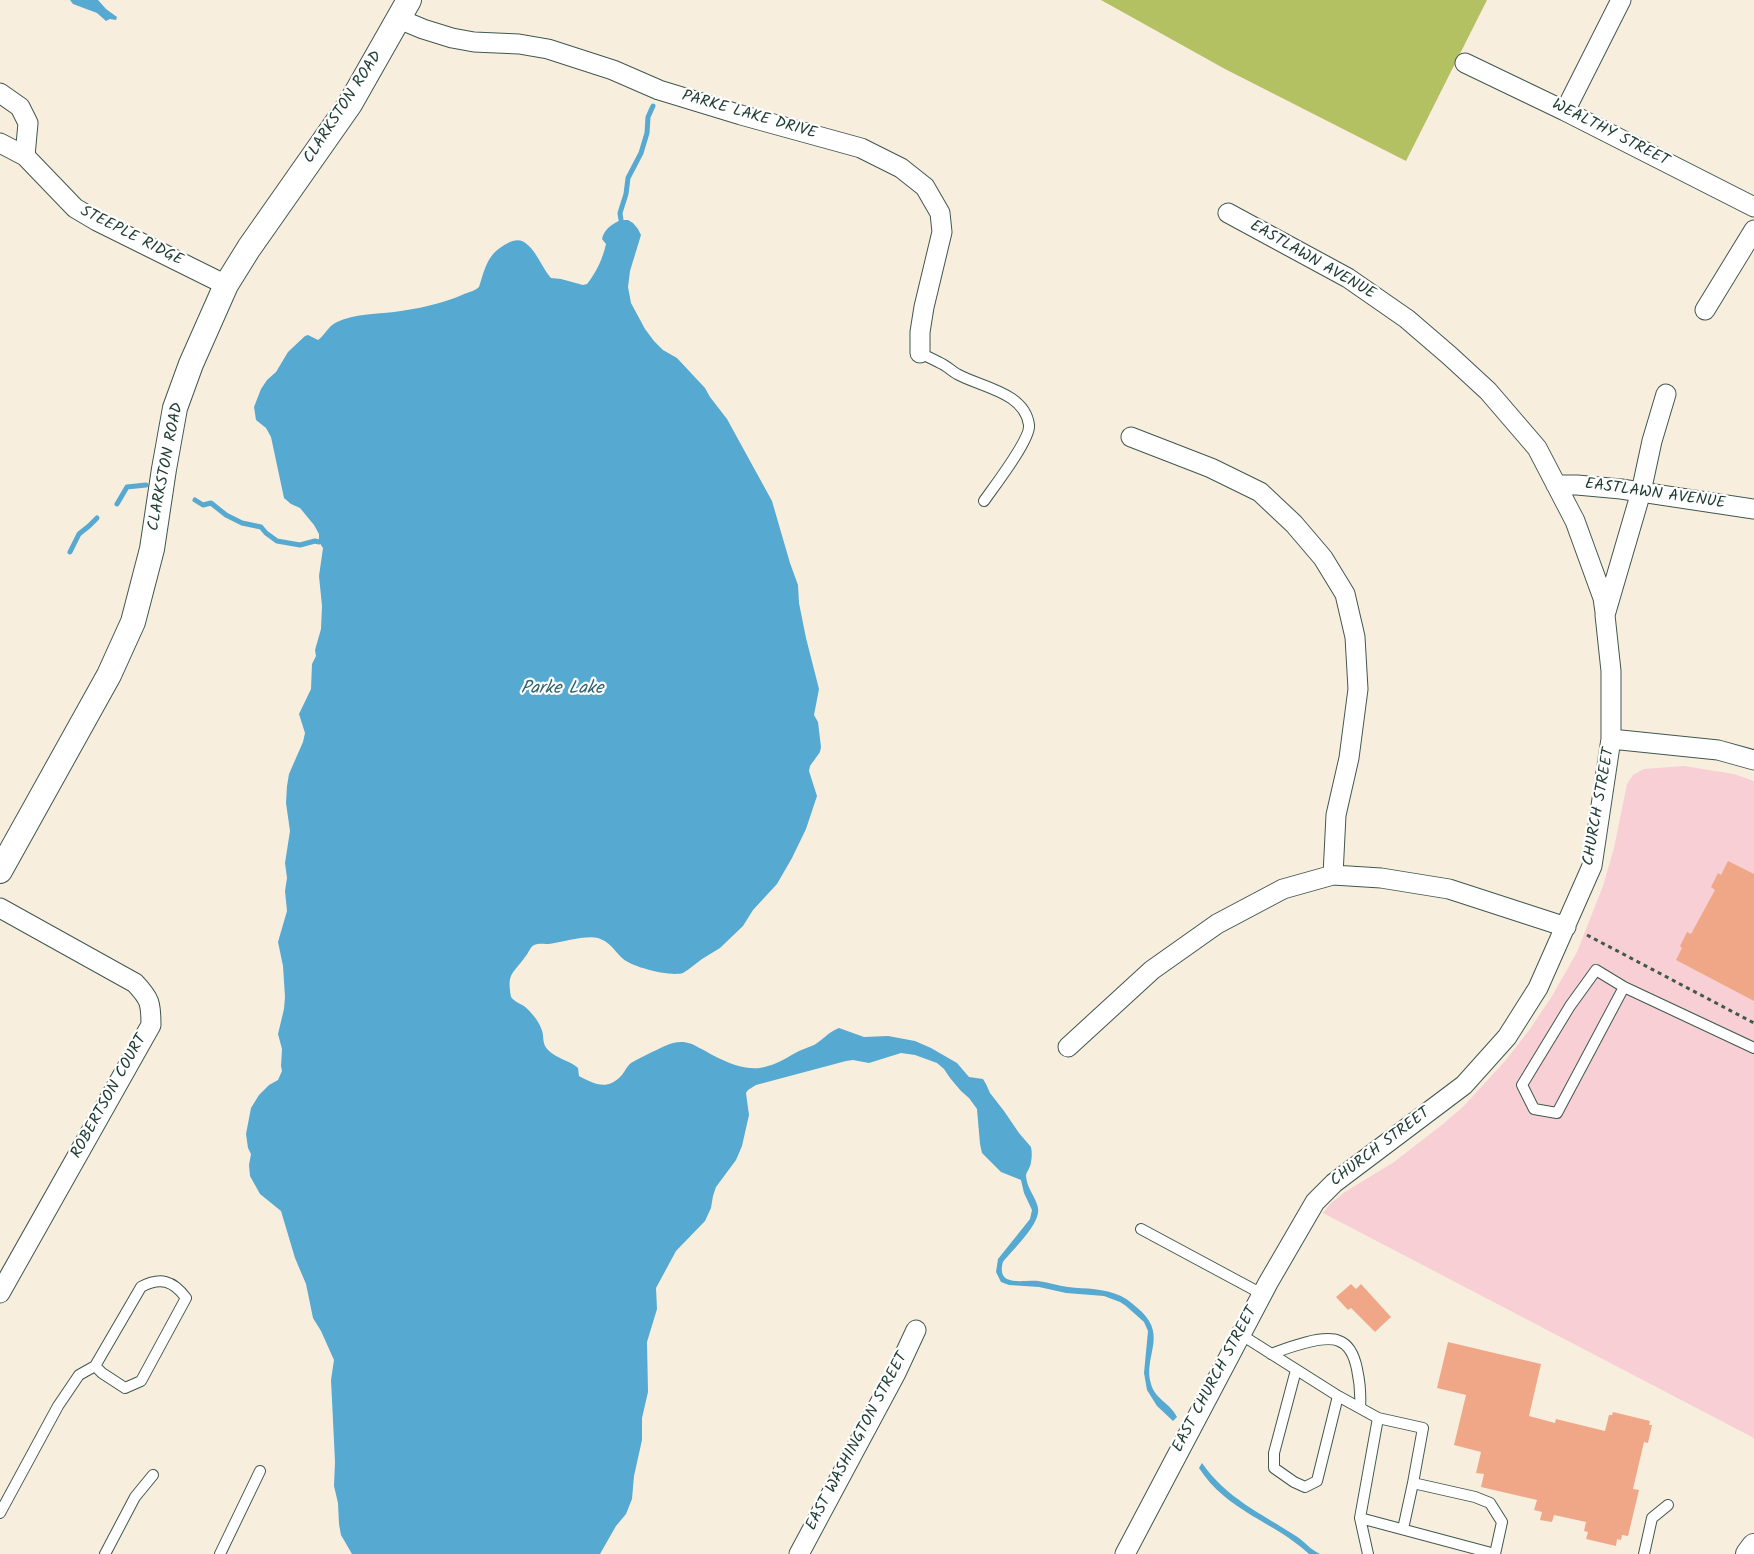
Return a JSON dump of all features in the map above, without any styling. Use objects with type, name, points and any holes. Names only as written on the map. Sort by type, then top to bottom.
[{"type":"street","points":[[1565,111],[1621,0]]},
{"type":"street","name":"CLARKSTON ROAD","points":[[0,870],[109,675],[133,622],[152,549],[175,408],[191,364],[226,285],[249,248],[350,104],[404,9]]},
{"type":"street","name":"PARKE LAKE DRIVE","points":[[404,9],[423,29],[452,38],[474,42],[519,44],[548,49],[613,70],[659,90],[861,148],[901,168],[925,187],[940,213],[942,232],[924,307],[920,332],[920,353]]},
{"type":"street","name":"WEALTHY STREET","points":[[1465,63],[1565,111],[1754,208]]},
{"type":"street","points":[[0,93],[20,107],[28,123],[25,156]]},
{"type":"street","name":"STEEPLE RIDGE","points":[[0,143],[25,156],[75,208],[97,221],[226,285]]},
{"type":"street","name":"EASTLAWN AVENUE","points":[[1228,212],[1348,278],[1407,319],[1488,391],[1537,448],[1576,521],[1603,598],[1605,615]]},
{"type":"street","points":[[1705,310],[1754,230]]},
{"type":"street","name":"CHURCH STREET","points":[[1312,1208],[1334,1183],[1464,1085],[1507,1037],[1538,988],[1566,927],[1592,866],[1612,739],[1611,671],[1605,615],[1641,492],[1652,441],[1666,394]]},
{"type":"street","points":[[1131,437],[1212,468],[1260,492],[1294,524],[1323,558],[1345,594],[1355,637],[1358,689],[1349,758],[1336,814],[1333,875]]},
{"type":"street","name":"EASTLAWN AVENUE","points":[[1556,485],[1577,485],[1641,492],[1754,509]]},
{"type":"street","points":[[1612,739],[1718,750],[1754,760]]},
{"type":"street","points":[[1068,1047],[1152,970],[1217,924],[1283,889],[1333,875],[1381,878],[1449,888],[1566,927]]},
{"type":"street","name":"ROBERTSON COURT","points":[[0,908],[135,983],[147,995],[151,1006],[151,1025],[0,1293]]},
{"type":"street","name":"EAST CHURCH STREET","points":[[1125,1554],[1240,1334],[1312,1208]]},
{"type":"street","name":"EAST WASHINGTON STREET","points":[[799,1554],[896,1373],[916,1330]]},
{"type":"street","points":[[1748,1554],[1754,1546]]},
{"type":"lane","points":[[920,353],[957,374],[1000,392],[1014,400],[1023,410],[1029,426],[1025,440],[984,501]]},
{"type":"lane","points":[[1624,987],[1557,1113],[1534,1109],[1522,1086],[1570,1006],[1596,970],[1624,987],[1754,1048]]},
{"type":"lane","points":[[1141,1229],[1262,1294]]},
{"type":"lane","points":[[0,1513],[58,1406],[79,1375],[95,1366],[141,1288],[154,1281],[168,1282],[179,1289],[186,1298],[141,1381],[125,1388],[102,1373],[95,1366]]},
{"type":"lane","points":[[1240,1334],[1338,1396],[1378,1418],[1423,1428],[1403,1529]]},
{"type":"lane","points":[[1271,1354],[1305,1342],[1327,1339],[1339,1340],[1346,1346],[1354,1358],[1362,1391],[1360,1408]]},
{"type":"lane","points":[[1296,1370],[1274,1453],[1274,1468],[1305,1487],[1317,1481],[1338,1396]]},
{"type":"lane","points":[[1368,1554],[1360,1518],[1378,1418]]},
{"type":"lane","points":[[220,1554],[260,1470]]},
{"type":"lane","points":[[105,1554],[135,1498],[153,1475]]},
{"type":"lane","points":[[1360,1518],[1495,1554],[1502,1522],[1490,1503],[1475,1497],[1413,1483]]},
{"type":"lane","points":[[1644,1554],[1652,1518],[1668,1505]]},
{"type":"path","points":[[1587,935],[1754,1023]]},
{"type":"shaded area","points":[[1684,766],[1734,774],[1754,781],[1754,1438],[1323,1213],[1330,1204],[1345,1192],[1394,1162],[1443,1124],[1463,1107],[1506,1060],[1552,996],[1577,952],[1603,886],[1614,848],[1627,784],[1633,775],[1644,769]]},
{"type":"green space","points":[[1101,0],[1487,0],[1406,161],[1225,69]]},
{"type":"water","points":[[70,0],[98,0],[117,17],[116,20],[110,19],[106,21],[97,13],[73,4]]},
{"type":"water","name":"Parke Lake","points":[[621,220],[628,220],[633,223],[641,235],[630,271],[628,287],[631,303],[654,341],[663,350],[677,358],[705,388],[727,419],[772,501],[798,585],[799,603],[806,638],[819,689],[814,715],[818,722],[821,747],[809,771],[817,796],[806,829],[777,884],[753,910],[743,926],[720,948],[683,973],[669,974],[641,968],[626,961],[602,940],[587,937],[549,944],[537,944],[531,947],[510,979],[511,997],[532,1013],[540,1025],[548,1050],[578,1068],[579,1076],[600,1085],[616,1081],[631,1063],[671,1043],[686,1042],[738,1066],[758,1068],[776,1063],[814,1045],[839,1028],[864,1037],[888,1036],[915,1041],[957,1063],[969,1077],[983,1079],[990,1093],[1031,1147],[1031,1164],[1026,1176],[1038,1208],[1038,1214],[1031,1229],[1003,1262],[1004,1276],[1014,1281],[1038,1281],[1095,1289],[1121,1296],[1132,1303],[1149,1321],[1153,1330],[1154,1339],[1149,1374],[1151,1384],[1159,1398],[1171,1408],[1177,1417],[1173,1421],[1157,1406],[1147,1390],[1144,1373],[1148,1331],[1144,1322],[1126,1306],[1104,1296],[1066,1293],[1039,1287],[1009,1285],[1001,1282],[996,1272],[998,1259],[1030,1219],[1032,1210],[1024,1193],[1021,1180],[1001,1172],[982,1153],[977,1109],[944,1069],[937,1063],[915,1055],[901,1053],[869,1063],[853,1060],[846,1061],[756,1085],[746,1093],[749,1115],[742,1146],[736,1160],[716,1187],[711,1208],[705,1221],[676,1251],[656,1288],[657,1309],[647,1342],[648,1392],[642,1418],[642,1440],[634,1476],[632,1499],[626,1514],[616,1526],[600,1554],[352,1554],[341,1535],[338,1503],[334,1486],[335,1462],[331,1380],[334,1360],[313,1318],[306,1284],[295,1258],[281,1211],[260,1194],[250,1176],[251,1154],[246,1134],[251,1108],[259,1095],[269,1085],[278,1080],[282,1071],[282,1049],[278,1034],[285,997],[283,966],[278,942],[287,911],[285,863],[290,831],[286,803],[287,786],[289,774],[305,733],[299,714],[311,689],[312,664],[316,656],[315,650],[321,629],[322,606],[319,576],[323,548],[319,542],[319,534],[314,525],[300,508],[284,498],[271,437],[266,428],[256,420],[254,407],[261,389],[267,380],[276,372],[288,352],[305,336],[308,335],[318,340],[331,326],[344,319],[420,308],[473,291],[479,287],[491,256],[501,247],[516,240],[529,246],[551,278],[583,285],[587,284],[603,255],[606,244],[602,239],[605,232]]},
{"type":"water","points":[[1202,1463],[1233,1496],[1296,1536],[1320,1554],[1309,1554],[1281,1533],[1237,1506],[1210,1483],[1199,1468]]},
{"type":"building","points":[[1728,861],[1754,874],[1754,1001],[1676,960],[1687,932],[1691,934],[1715,890],[1711,887],[1718,873],[1721,875]]},
{"type":"building","points":[[1351,1284],[1356,1289],[1361,1284],[1391,1317],[1375,1332],[1351,1308],[1348,1310],[1336,1297]]},
{"type":"building","points":[[1448,1342],[1541,1364],[1529,1416],[1555,1423],[1556,1419],[1605,1431],[1609,1415],[1612,1415],[1613,1412],[1650,1421],[1649,1425],[1652,1425],[1648,1443],[1644,1442],[1633,1489],[1639,1490],[1628,1536],[1622,1535],[1621,1540],[1617,1539],[1616,1546],[1586,1539],[1588,1532],[1584,1531],[1586,1522],[1554,1515],[1552,1522],[1540,1520],[1542,1512],[1534,1510],[1537,1500],[1481,1487],[1484,1474],[1476,1473],[1481,1452],[1454,1445],[1466,1395],[1437,1388]]},
{"type":"waterway","points":[[621,220],[620,213],[626,194],[628,178],[641,153],[647,133],[648,117],[653,106]]},
{"type":"waterway","points":[[117,504],[127,487],[146,485]]},
{"type":"waterway","points":[[195,500],[203,505],[211,503],[226,515],[242,523],[261,527],[277,541],[300,545],[315,541],[319,542]]},
{"type":"waterway","points":[[70,552],[79,534],[97,518]]}]
